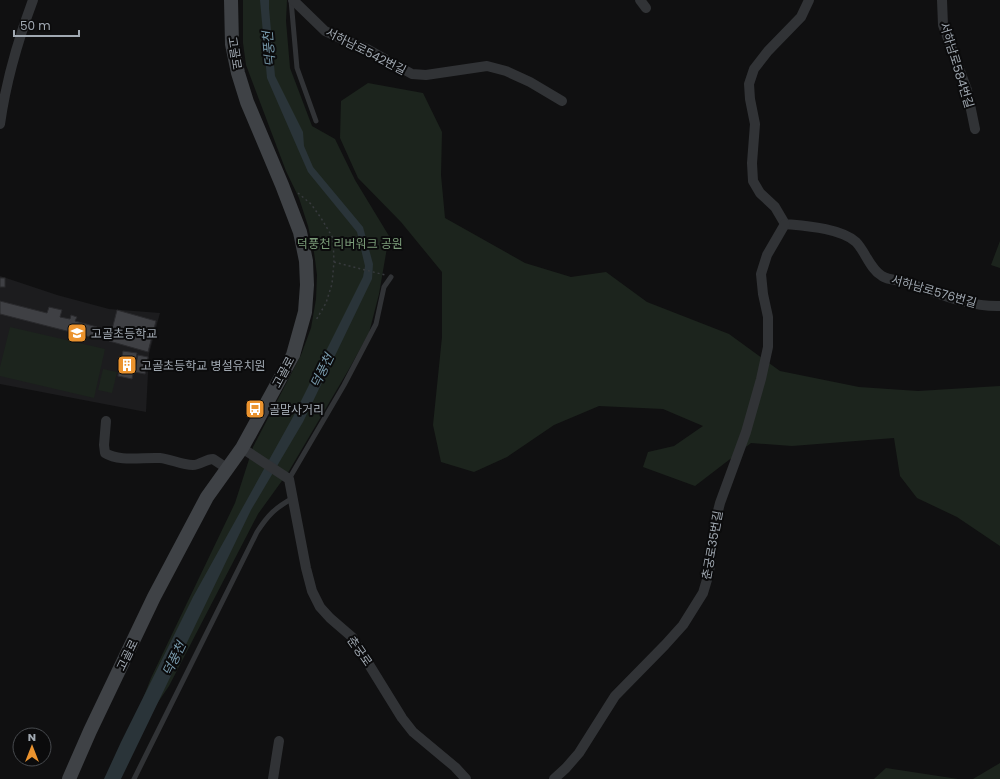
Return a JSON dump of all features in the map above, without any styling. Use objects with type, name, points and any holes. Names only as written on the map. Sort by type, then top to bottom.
[{"type":"street","points":[[0,124],[3,101],[9,76],[24,24],[33,0]]},
{"type":"street","name":"고골로","points":[[69,779],[90,731],[154,597],[207,498],[242,448],[293,355],[305,312],[307,285],[306,261],[300,232],[247,102],[238,73],[232,44],[231,0]]},
{"type":"street","name":"서하남로542번길","points":[[292,0],[325,31],[370,50],[412,74],[426,75],[487,66],[506,71],[530,82],[562,101]]},
{"type":"street","points":[[785,224],[775,207],[760,193],[754,181],[752,163],[755,124],[750,99],[749,84],[754,69],[768,51],[801,17],[809,0]]},
{"type":"street","name":"서하남로584번길","points":[[942,0],[943,25],[967,90],[975,129]]},
{"type":"street","name":"서하남로576번길","points":[[785,224],[828,230],[841,234],[856,242],[869,262],[882,276],[950,298],[988,306],[1000,306]]},
{"type":"street","name":"춘궁로35번길","points":[[554,779],[579,753],[615,696],[683,625],[703,593],[709,573],[714,528],[720,502],[746,432],[761,380],[768,347],[768,318],[761,274],[767,255],[785,224]]},
{"type":"street","points":[[106,421],[104,445],[105,453],[110,456],[118,458],[161,458],[182,464],[194,465],[208,459],[213,459],[228,469]]},
{"type":"street","points":[[242,448],[289,479]]},
{"type":"street","name":"춘궁로","points":[[289,479],[306,568],[312,591],[320,607],[352,638],[402,718],[413,732],[455,767],[466,779]]},
{"type":"street","points":[[273,779],[279,741]]},
{"type":"lane","points":[[292,0],[297,68],[316,121]]},
{"type":"lane","points":[[289,479],[344,385],[376,324],[384,287],[391,277]]},
{"type":"lane","points":[[134,779],[256,532],[268,515],[280,505],[293,498]]},
{"type":"path","points":[[282,185],[299,194],[311,204],[322,218],[333,238],[334,262],[332,284],[326,302],[316,320]]},
{"type":"path","points":[[334,262],[391,277]]},
{"type":"shaded area","name":"고골초등학교","points":[[0,276],[57,295],[109,309],[160,313],[149,354],[146,412],[0,384]]},
{"type":"green space","name":"덕풍천 리버워크 공원","points":[[243,0],[287,0],[286,21],[290,68],[312,126],[335,139],[355,180],[389,236],[379,294],[369,333],[289,471],[258,514],[169,686],[119,760],[151,678],[235,503],[253,447],[301,355],[311,328],[316,299],[317,275],[314,252],[308,226],[299,198],[286,171],[246,65],[243,43]]},
{"type":"green space","points":[[368,83],[423,93],[442,132],[441,175],[445,218],[525,263],[571,277],[606,272],[647,302],[729,334],[780,371],[859,387],[918,391],[1000,386],[1000,546],[957,517],[917,498],[900,476],[894,438],[792,446],[751,443],[695,486],[643,467],[648,452],[674,446],[703,426],[663,409],[599,406],[554,425],[507,457],[474,472],[441,462],[433,425],[442,337],[442,272],[401,222],[358,178],[340,138],[341,101]]},
{"type":"green space","points":[[1000,241],[1000,268],[991,265]]},
{"type":"green space","points":[[10,327],[105,349],[94,398],[0,376],[0,367]]},
{"type":"green space","points":[[103,369],[117,372],[112,393],[98,390]]},
{"type":"green space","points":[[1000,763],[1000,779],[973,779]]},
{"type":"green space","points":[[886,768],[958,779],[874,779]]},
{"type":"water","name":"덕풍천","points":[[260,0],[269,0],[275,76],[303,132],[304,146],[313,167],[363,227],[373,264],[372,279],[303,422],[251,510],[121,779],[104,779],[193,597],[294,415],[363,277],[365,266],[357,232],[308,172],[267,78]]},
{"type":"building","points":[[0,278],[5,278],[5,287],[0,287]]},
{"type":"building","points":[[0,301],[47,313],[49,307],[62,310],[60,317],[70,319],[71,315],[77,317],[75,321],[97,327],[94,338],[0,314]]},
{"type":"building","points":[[117,310],[156,321],[148,352],[109,341]]},
{"type":"building","name":"고골초등학교 병설유치원","points":[[123,351],[137,353],[132,379],[118,376]]},
{"type":"building","points":[[138,355],[148,357],[145,374],[134,372]]},
{"type":"place","name":"고골초등학교","points":[[77,333]]},
{"type":"place","name":"고골초등학교 병설유치원","points":[[127,365]]},
{"type":"place","name":"골말사거리","points":[[255,409]]}]
